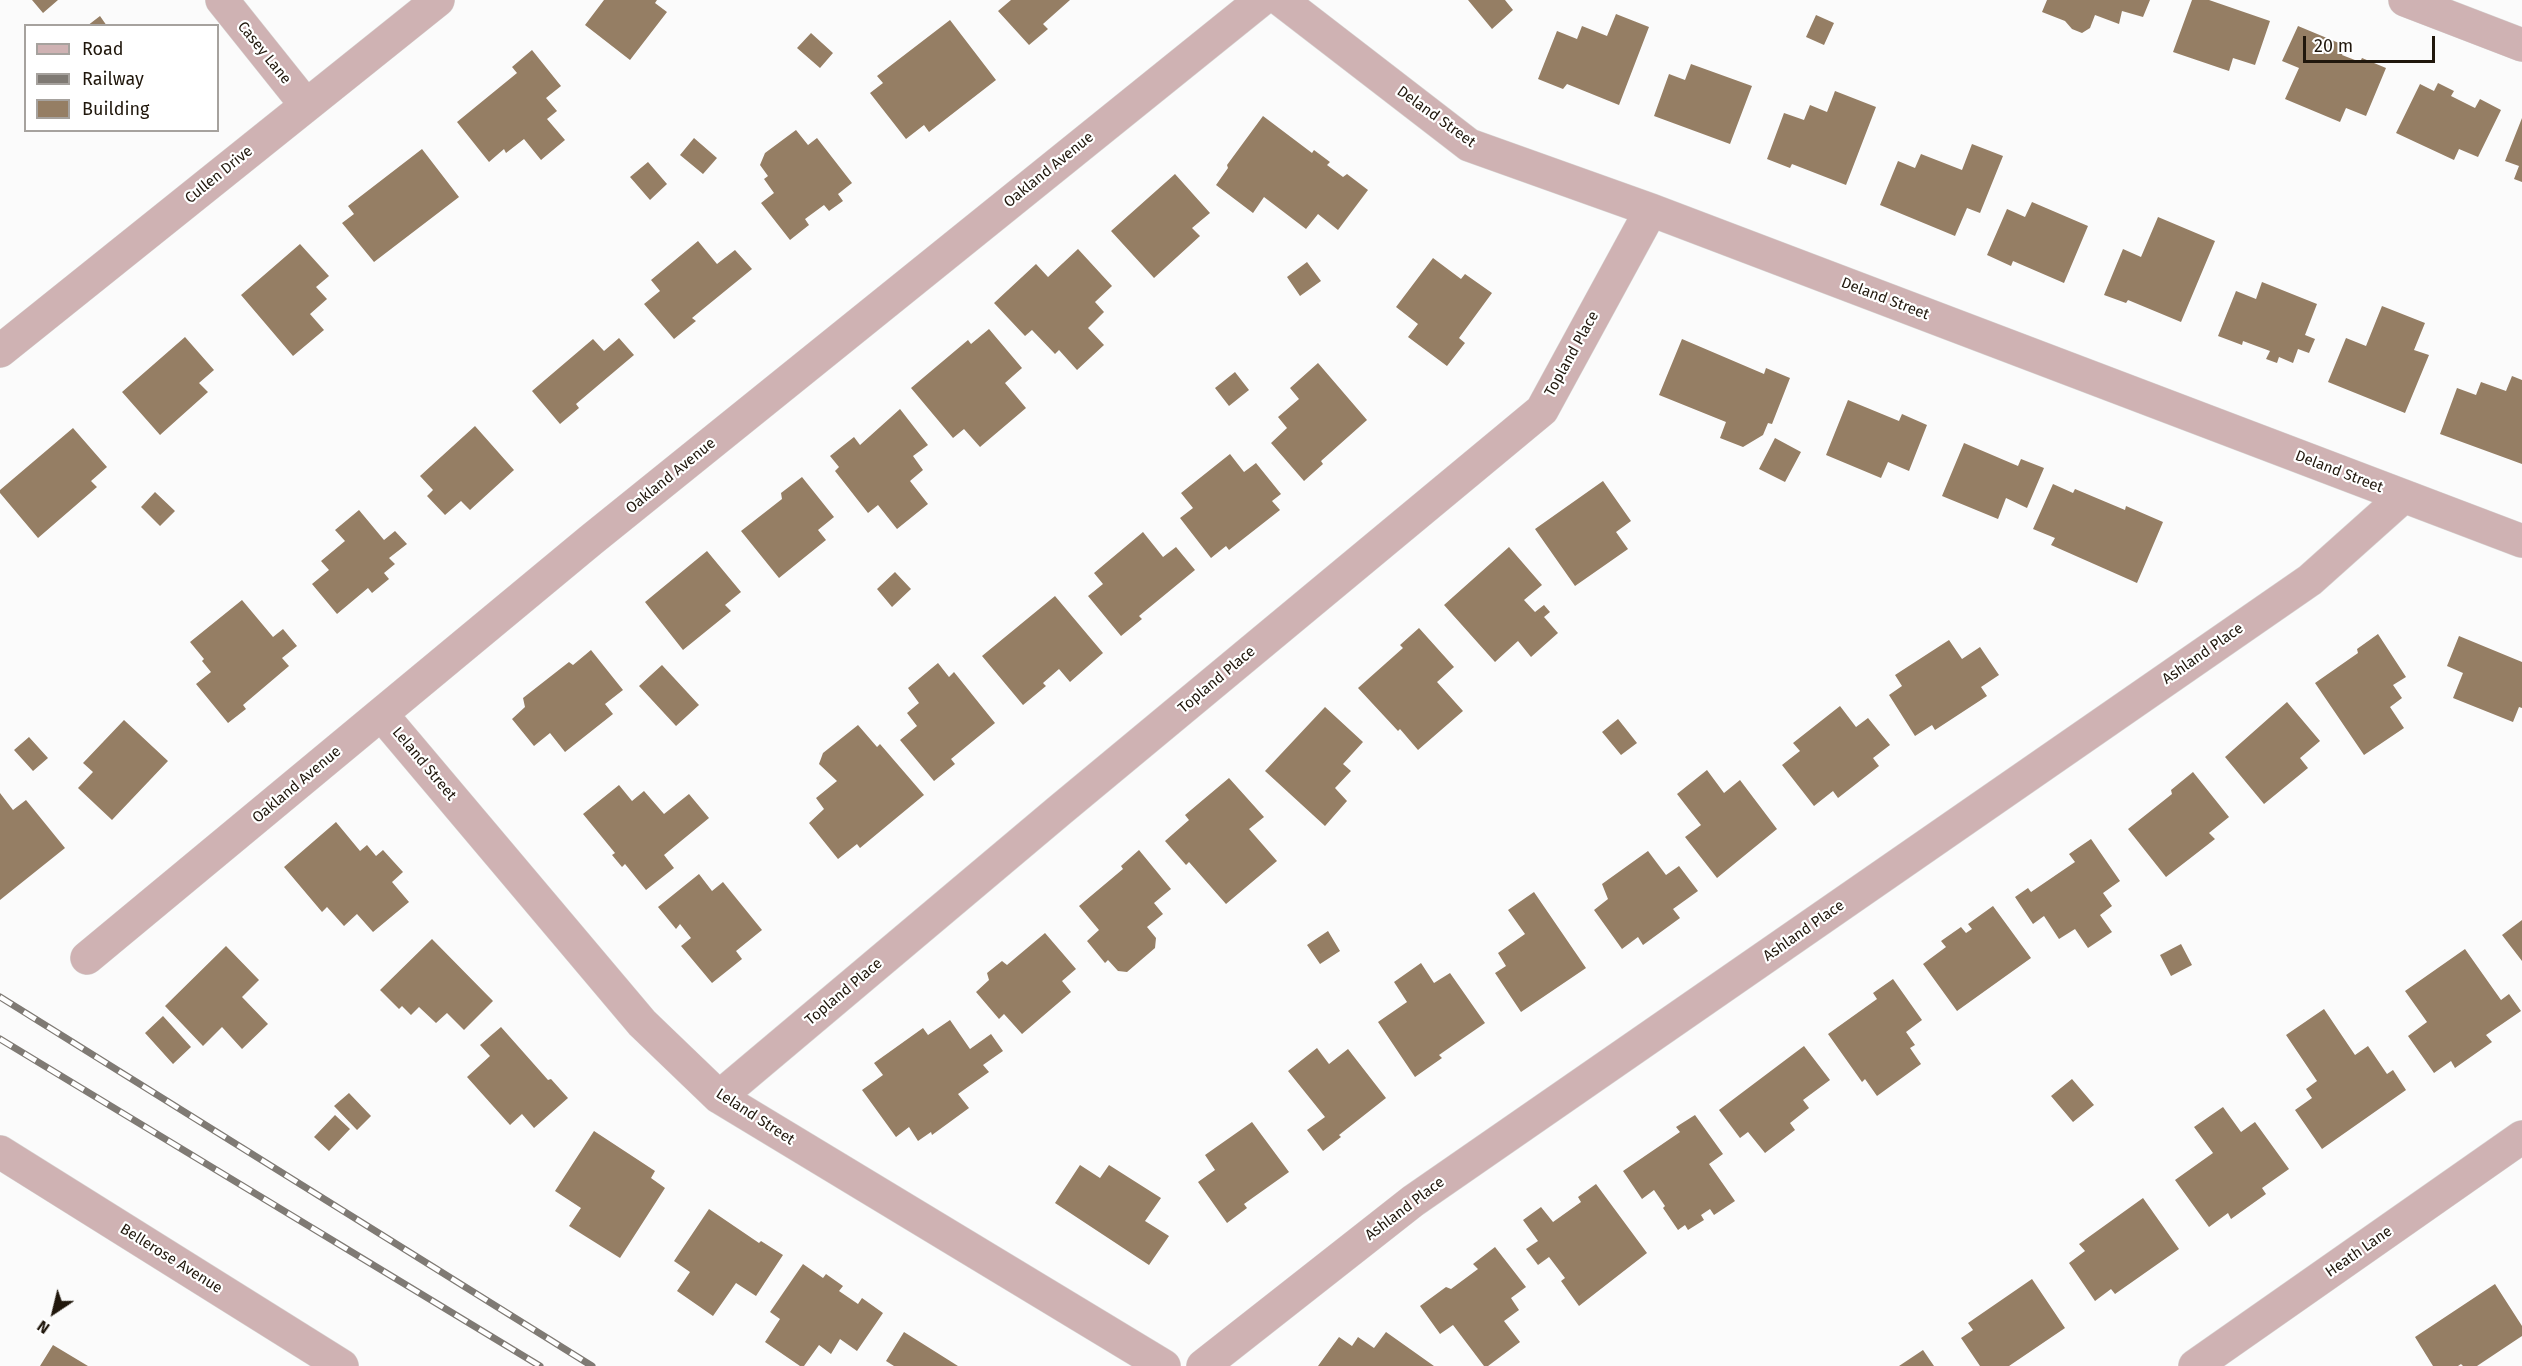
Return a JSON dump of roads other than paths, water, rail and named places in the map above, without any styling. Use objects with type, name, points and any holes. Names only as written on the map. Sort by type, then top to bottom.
[{"type":"street","name":"Casey Lane","points":[[222,0],[306,105]]},
{"type":"street","name":"Cullen Drive","points":[[0,351],[438,0]]},
{"type":"street","name":"Oakland Avenue","points":[[87,958],[591,540],[1260,0]]},
{"type":"street","name":"Deland Street","points":[[1281,0],[1469,145],[1651,210],[2522,541]]},
{"type":"street","points":[[2405,0],[2522,45]]},
{"type":"street","name":"Topland Place","points":[[719,1097],[1060,810],[1542,410],[1651,210]]},
{"type":"street","name":"Ashland Place","points":[[1203,1366],[1413,1201],[2310,580],[2404,496]]},
{"type":"street","name":"Leland Street","points":[[382,715],[642,1023],[719,1097],[1164,1366]]},
{"type":"street","name":"Heath Lane","points":[[2195,1366],[2522,1137]]},
{"type":"street","name":"Bellerose Avenue","points":[[0,1152],[342,1366]]},
{"type":"railway","points":[[0,997],[592,1366]]},
{"type":"railway","points":[[0,1039],[540,1366]]}]
